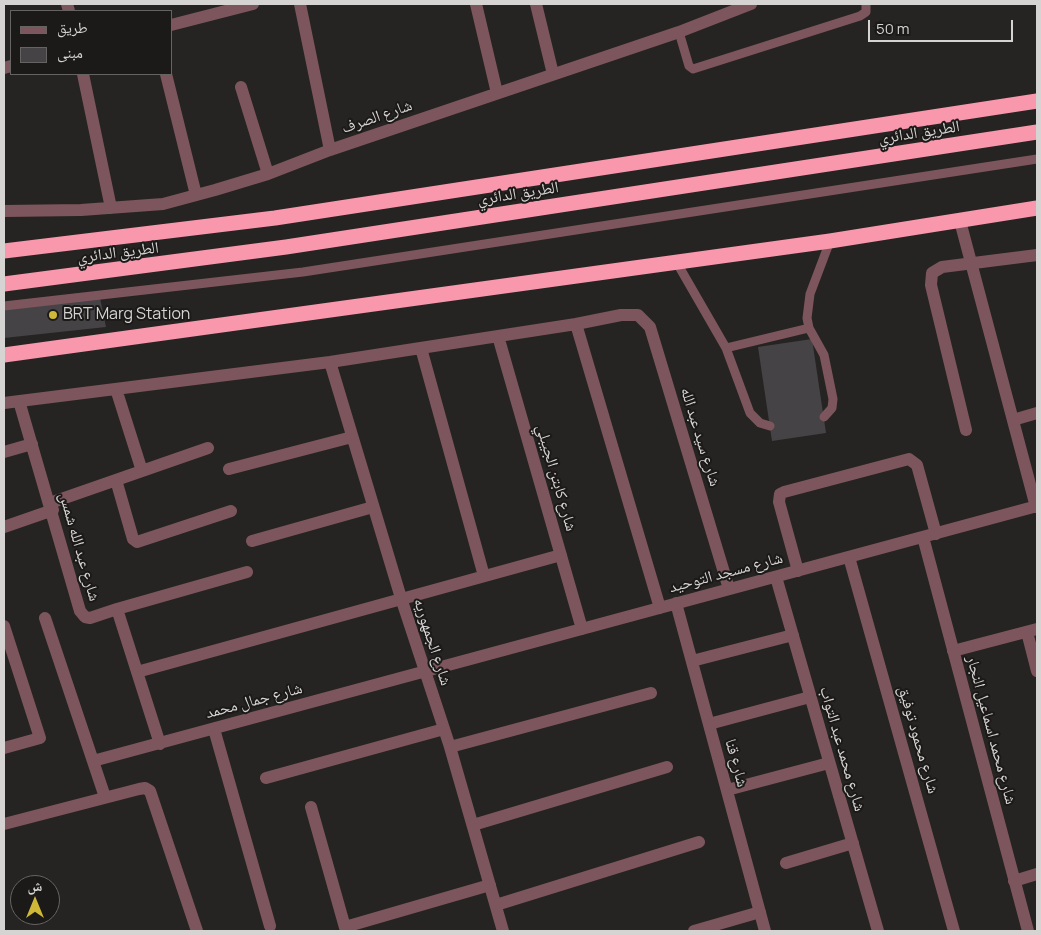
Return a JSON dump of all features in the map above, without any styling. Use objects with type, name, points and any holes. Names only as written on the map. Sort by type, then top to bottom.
[{"type":"highway","name":"الطريق الدائري","points":[[4,251],[275,218],[1037,101]]},
{"type":"highway","name":"الطريق الدائري","points":[[4,284],[286,247],[1037,132]]},
{"type":"highway","points":[[4,355],[830,241],[1037,208]]},
{"type":"street","points":[[172,25],[254,4]]},
{"type":"street","points":[[300,4],[330,150]]},
{"type":"street","points":[[476,4],[497,93]]},
{"type":"street","points":[[536,4],[553,74]]},
{"type":"street","name":"شارع الصرف","points":[[4,211],[111,208],[163,204],[196,195],[268,174],[330,150],[679,32],[751,4]]},
{"type":"street","points":[[83,75],[111,208]]},
{"type":"street","points":[[166,75],[196,195]]},
{"type":"street","points":[[240,87],[268,174]]},
{"type":"street","points":[[960,221],[1036,506]]},
{"type":"street","points":[[966,430],[930,279],[936,269],[1037,255]]},
{"type":"street","name":"شارع سيد عبد الله","points":[[576,324],[621,315],[638,315],[650,327],[730,589]]},
{"type":"street","points":[[4,403],[330,362],[576,324],[660,608]]},
{"type":"street","name":"شارع كابتن الجيبلي","points":[[498,336],[582,629]]},
{"type":"street","points":[[421,348],[484,576]]},
{"type":"street","name":"شارع الجمهوريه","points":[[330,362],[424,672],[450,747],[503,931]]},
{"type":"street","points":[[116,389],[142,471]]},
{"type":"street","name":"شارع عبد الله شمس","points":[[20,401],[52,506],[81,613],[85,617],[90,618],[118,609],[160,744]]},
{"type":"street","points":[[1013,420],[1037,413]]},
{"type":"street","points":[[229,468],[352,437]]},
{"type":"street","points":[[4,452],[32,444]]},
{"type":"street","points":[[4,527],[116,480],[208,448]]},
{"type":"street","points":[[798,571],[778,498],[780,494],[909,459],[917,465],[936,534]]},
{"type":"street","points":[[116,480],[133,539],[137,542],[231,512]]},
{"type":"street","name":"شارع مسجد التوحيد","points":[[424,672],[1036,506]]},
{"type":"street","points":[[252,541],[373,507]]},
{"type":"street","name":"شارع محمد اسماعيل النجار","points":[[923,537],[1028,931]]},
{"type":"street","points":[[137,672],[561,555]]},
{"type":"street","name":"شارع محمود توفيق","points":[[850,557],[954,931]]},
{"type":"street","points":[[118,609],[247,572]]},
{"type":"street","name":"شارع محمد عبد التواب","points":[[776,576],[878,931]]},
{"type":"street","name":"شارع قنا","points":[[676,604],[765,931]]},
{"type":"street","points":[[44,618],[105,797]]},
{"type":"street","points":[[4,626],[40,738],[4,748]]},
{"type":"street","points":[[953,651],[1032,630],[1037,671]]},
{"type":"street","points":[[692,661],[793,635]]},
{"type":"street","name":"شارع جمال محمد","points":[[93,761],[424,672]]},
{"type":"street","points":[[450,747],[651,693]]},
{"type":"street","points":[[709,724],[810,697]]},
{"type":"street","points":[[214,729],[270,926]]},
{"type":"street","points":[[266,778],[444,729]]},
{"type":"street","points":[[727,790],[829,763]]},
{"type":"street","points":[[473,824],[667,768]]},
{"type":"street","points":[[4,824],[145,788],[150,791],[197,931]]},
{"type":"street","points":[[311,807],[346,929],[490,885]]},
{"type":"street","points":[[496,905],[699,842]]},
{"type":"street","points":[[786,863],[852,843]]},
{"type":"street","points":[[1014,881],[1037,874]]},
{"type":"street","points":[[694,931],[760,912]]},
{"type":"lane","points":[[679,32],[688,66],[693,69],[860,16],[866,12],[866,4]]},
{"type":"lane","points":[[4,306],[303,272],[1037,159]]},
{"type":"lane","points":[[824,417],[832,408],[833,399],[824,356],[809,328],[807,318],[810,294],[830,241]]},
{"type":"lane","points":[[676,262],[726,348],[750,413],[760,423],[770,426]]},
{"type":"lane","points":[[726,348],[809,328]]},
{"type":"building","name":"BRT Marg Station","points":[[99,293],[106,327],[4,338],[4,303]]},
{"type":"building","points":[[812,339],[826,433],[772,441],[758,347]]},
{"type":"place","name":"BRT Marg Station","points":[[53,315]]}]
